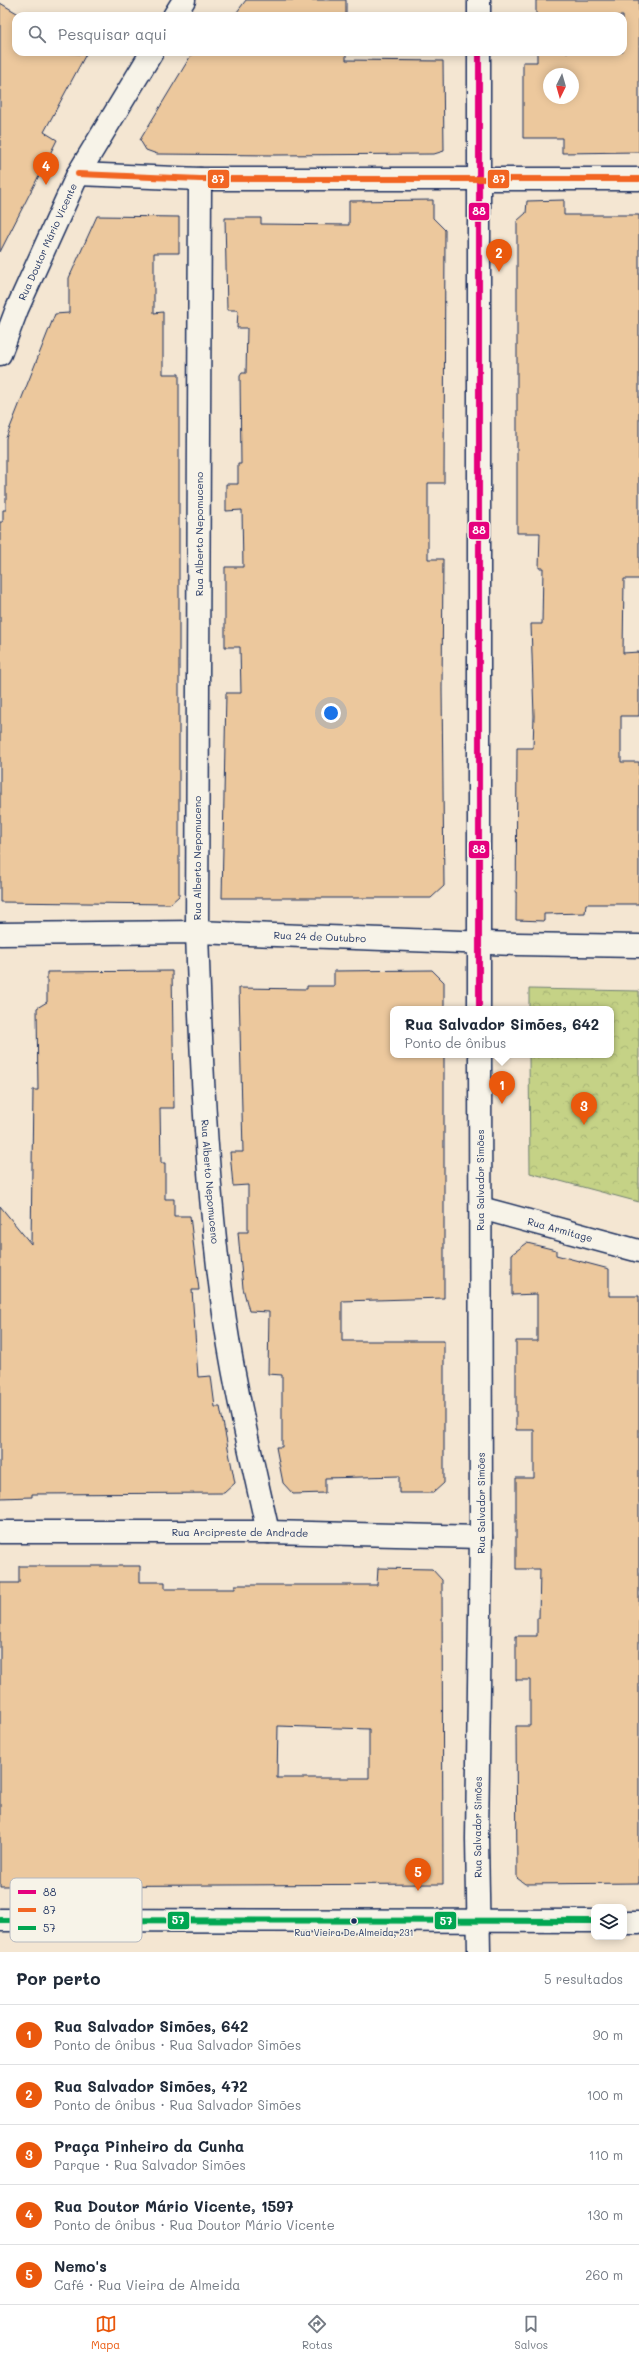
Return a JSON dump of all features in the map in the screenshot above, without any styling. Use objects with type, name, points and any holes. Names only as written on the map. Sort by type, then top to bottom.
[{"type":"street","points":[[176,12],[184,0]]},
{"type":"street","points":[[479,0],[479,12]]},
{"type":"street","name":"Rua Doutor Mário Vicente","points":[[0,354],[17,309],[78,174],[150,56]]},
{"type":"street","points":[[479,56],[479,1006]]},
{"type":"street","points":[[78,174],[200,179],[639,178]]},
{"type":"street","name":"Rua Alberto Nepomuceno","points":[[200,179],[197,932],[208,1165],[222,1300],[246,1430],[268,1532]]},
{"type":"street","name":"Rua 24 de Outubro","points":[[0,934],[197,932],[639,946]]},
{"type":"street","name":"Rua Salvador Simões","points":[[479,1952],[477,1838],[481,1537],[480,1058]]},
{"type":"street","name":"Rua Armitage","points":[[480,1208],[639,1251]]},
{"type":"street","name":"Rua Arcipreste de Andrade","points":[[0,1532],[268,1532],[481,1537]]},
{"type":"street","points":[[0,1920],[10,1920]]},
{"type":"street","points":[[142,1920],[591,1921]]},
{"type":"street","points":[[627,1923],[639,1923]]},
{"type":"green space","points":[[529,989],[639,991],[639,1202],[530,1173],[529,1058],[614,1058],[614,1006],[529,1006]]},
{"type":"building","points":[[246,0],[346,0],[346,12],[237,12]]},
{"type":"building","points":[[536,0],[639,0],[639,152],[562,153],[562,138],[523,138],[523,62],[537,62],[537,56],[627,56],[627,12],[536,12]]},
{"type":"building","points":[[0,3],[15,12],[12,12],[12,56],[85,56],[44,132],[57,140],[0,252]]},
{"type":"building","points":[[191,56],[346,56],[346,60],[443,61],[444,151],[434,154],[157,154],[146,150],[140,140]]},
{"type":"building","points":[[433,200],[433,218],[445,230],[444,483],[428,483],[428,559],[443,559],[442,689],[444,886],[431,898],[222,898],[226,693],[241,693],[240,647],[225,647],[225,567],[243,567],[242,510],[226,511],[226,484],[238,484],[238,464],[241,464],[240,376],[242,373],[246,373],[247,328],[237,328],[238,310],[227,310],[225,218],[261,218],[261,224],[349,225],[349,201]]},
{"type":"building","points":[[564,200],[564,215],[639,215],[639,579],[624,579],[623,653],[639,652],[639,716],[621,716],[621,762],[639,762],[639,904],[586,904],[585,913],[544,914],[544,921],[516,920],[517,748],[533,748],[534,716],[531,624],[542,624],[543,568],[539,568],[540,533],[517,533],[517,221],[526,213],[527,201]]},
{"type":"building","points":[[97,216],[179,217],[179,253],[154,253],[154,313],[163,312],[163,374],[179,374],[179,896],[170,904],[0,902],[0,522],[3,522],[3,510],[6,510],[6,438],[55,314],[69,313],[69,278]]},
{"type":"building","points":[[432,970],[444,982],[444,1006],[390,1006],[390,1058],[444,1058],[444,1298],[342,1301],[342,1341],[444,1341],[444,1483],[433,1493],[399,1493],[399,1476],[325,1478],[325,1493],[293,1494],[283,1483],[276,1447],[282,1447],[282,1375],[268,1374],[269,1312],[249,1311],[243,1288],[238,1232],[248,1232],[248,1185],[233,1186],[230,1152],[243,1152],[239,988],[307,989],[307,986],[334,986],[334,971]]},
{"type":"building","points":[[172,971],[174,1108],[160,1108],[161,1163],[165,1163],[165,1199],[174,1199],[174,1216],[190,1216],[199,1290],[192,1290],[198,1377],[211,1376],[215,1407],[220,1407],[235,1483],[224,1493],[32,1494],[32,1497],[0,1498],[0,1206],[31,1244],[33,1090],[38,1090],[37,1008],[47,1002],[47,972]]},
{"type":"building","points":[[527,1243],[556,1250],[556,1255],[609,1269],[609,1296],[639,1296],[639,1883],[525,1884],[517,1878],[516,1726],[530,1726],[530,1680],[516,1680],[516,1636],[537,1636],[540,1569],[516,1569],[516,1478],[534,1478],[534,1430],[516,1430],[516,1341],[537,1341],[537,1294],[512,1295],[512,1254]]},
{"type":"building","points":[[19,1566],[140,1566],[140,1582],[165,1582],[165,1589],[235,1589],[235,1585],[377,1585],[378,1568],[432,1569],[442,1580],[443,1884],[142,1885],[142,1878],[10,1878],[10,1886],[0,1886],[0,1583],[19,1583]],"holes":[[[278,1726],[369,1729],[369,1778],[277,1778]]]},
{"type":"transit line","name":"88","points":[[479,56],[479,1006]]},
{"type":"transit line","name":"87","points":[[78,174],[200,179],[639,179]]},
{"type":"transit line","name":"57","points":[[0,1920],[10,1920]]},
{"type":"transit line","name":"57","points":[[142,1920],[591,1921]]},
{"type":"place","name":"Rua Doutor Mário Vicente, 1597","points":[[46,185]]},
{"type":"place","name":"Rua Salvador Simões, 472","points":[[499,272]]},
{"type":"place","name":"Rua Salvador Simões, 642","points":[[502,1104]]},
{"type":"place","name":"Praça Pinheiro da Cunha","points":[[584,1125]]},
{"type":"place","name":"Nemo's","points":[[418,1891]]},
{"type":"place","name":"Rua Vieira De Almeida, 231","points":[[354,1921]]}]
